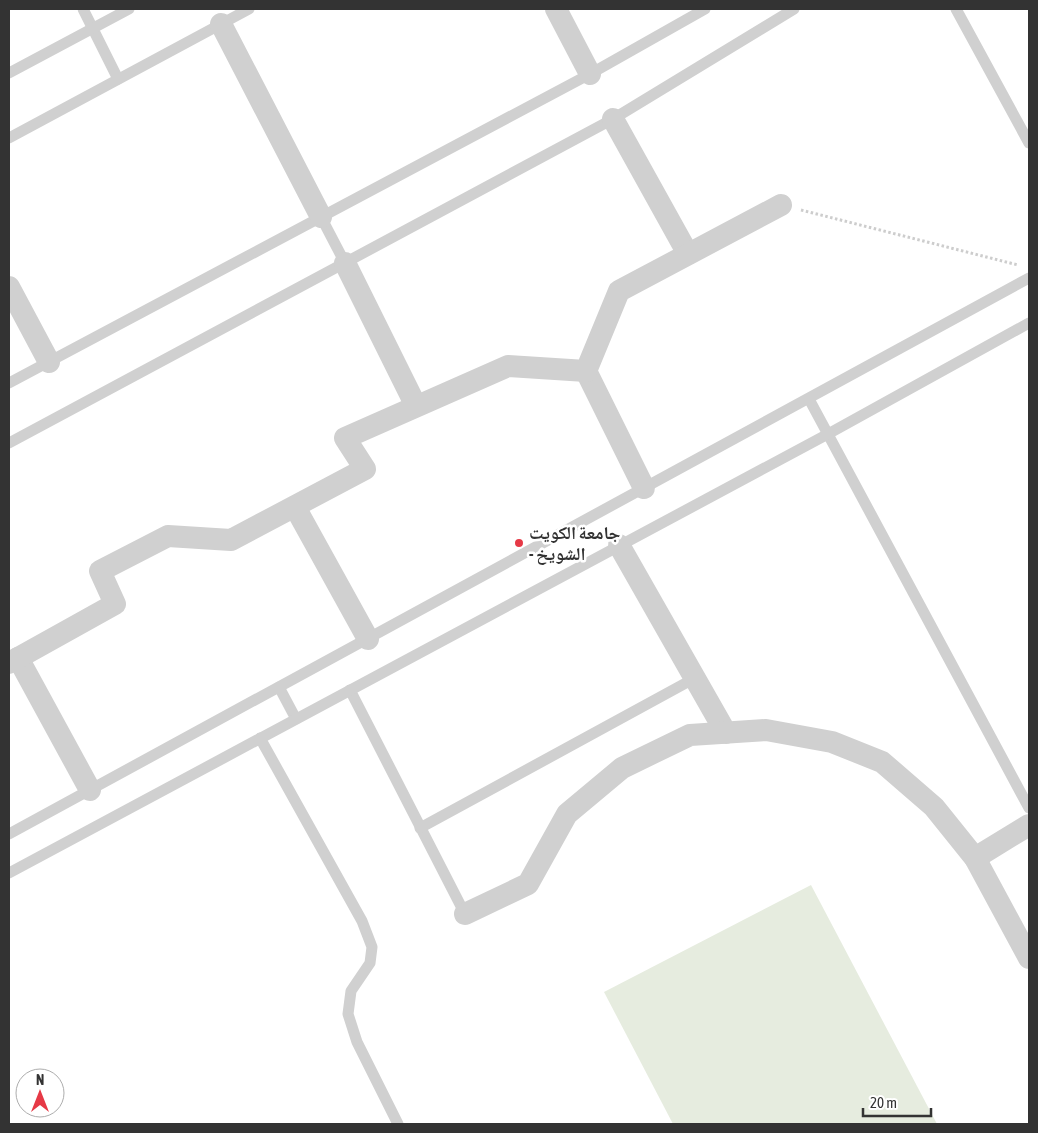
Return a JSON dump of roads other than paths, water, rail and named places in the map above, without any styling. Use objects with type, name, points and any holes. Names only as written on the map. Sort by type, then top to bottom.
[{"type":"street","points":[[556,9],[590,74]]},
{"type":"street","points":[[221,24],[320,217]]},
{"type":"street","points":[[614,119],[688,254]]},
{"type":"street","points":[[644,488],[586,371],[619,291],[781,205]]},
{"type":"street","points":[[345,263],[416,406]]},
{"type":"street","points":[[9,287],[49,362]]},
{"type":"street","points":[[90,790],[13,661],[115,604],[100,571],[168,536],[231,540],[365,469],[345,438],[508,366],[586,371]]},
{"type":"street","points":[[295,506],[368,639]]},
{"type":"street","points":[[619,545],[726,733]]},
{"type":"street","points":[[465,914],[528,884],[567,814],[622,768],[690,735],[766,730],[832,742],[882,762],[934,807],[975,858],[1029,958]]},
{"type":"street","points":[[975,858],[1029,825]]},
{"type":"lane","points":[[83,9],[94,27],[118,79]]},
{"type":"lane","points":[[9,73],[128,9]]},
{"type":"lane","points":[[9,138],[249,9]]},
{"type":"lane","points":[[9,383],[590,74],[705,9]]},
{"type":"lane","points":[[9,444],[614,119],[794,9]]},
{"type":"lane","points":[[956,9],[1029,143]]},
{"type":"lane","points":[[320,217],[345,263]]},
{"type":"lane","points":[[9,834],[1029,278]]},
{"type":"lane","points":[[9,873],[828,434],[1029,323]]},
{"type":"lane","points":[[809,399],[1029,808]]},
{"type":"lane","points":[[420,828],[695,678]]},
{"type":"lane","points":[[279,687],[296,719]]},
{"type":"lane","points":[[350,690],[465,914]]},
{"type":"lane","points":[[260,738],[362,921],[372,947],[370,963],[351,991],[348,1014],[356,1042],[398,1124]]},
{"type":"place","name":"جامعة الكويت - الشويخ","points":[[519,543]]}]
